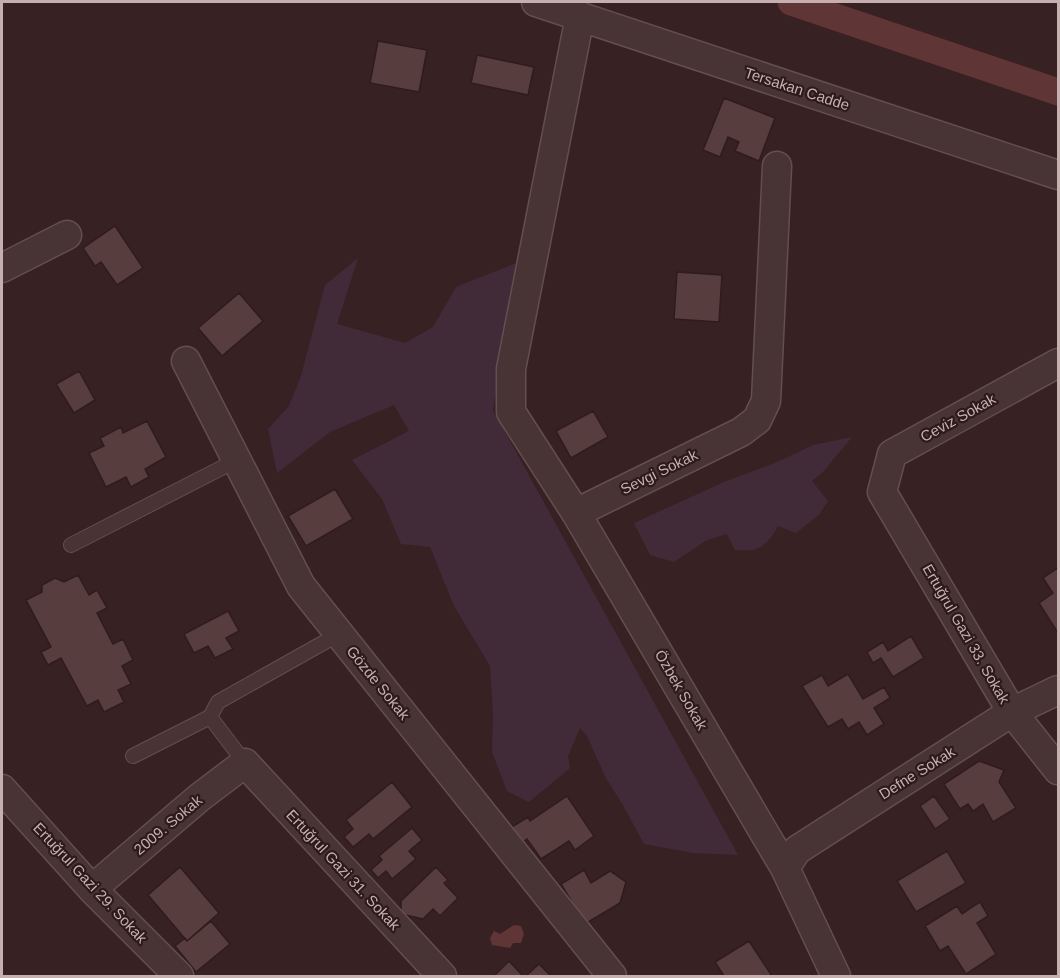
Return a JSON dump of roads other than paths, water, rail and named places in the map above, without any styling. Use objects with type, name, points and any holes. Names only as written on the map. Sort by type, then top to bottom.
[{"type":"street","name":"Tersakan Cadde","points":[[536,2],[1059,175]]},
{"type":"street","name":"Özbek Sokak","points":[[580,16],[511,369],[511,412],[576,513],[784,868],[836,976]]},
{"type":"street","name":"Sevgi Sokak","points":[[576,513],[741,432],[757,420],[766,401],[777,166]]},
{"type":"street","points":[[2,268],[67,235]]},
{"type":"street","name":"Gözde Sokak","points":[[186,361],[301,586],[612,976]]},
{"type":"street","name":"Ceviz Sokak","points":[[882,492],[892,454],[1059,363]]},
{"type":"street","name":"Ertuğrul Gazi 33. Sokak","points":[[882,492],[1012,712],[1059,770]]},
{"type":"street","name":"Defne Sokak","points":[[784,868],[797,850],[1012,712],[1059,690]]},
{"type":"street","name":"2009. Sokak","points":[[92,889],[200,797],[245,763]]},
{"type":"street","name":"Ertuğrul Gazi 31. Sokak","points":[[245,763],[442,976]]},
{"type":"street","name":"Ertuğrul Gazi 29. Sokak","points":[[2,789],[92,889],[179,976]]},
{"type":"lane","points":[[71,544],[237,460]]},
{"type":"lane","points":[[133,756],[210,717],[218,702],[339,634]]},
{"type":"lane","points":[[210,717],[245,763]]},
{"type":"waterway","points":[[791,2],[1058,92]]}]
